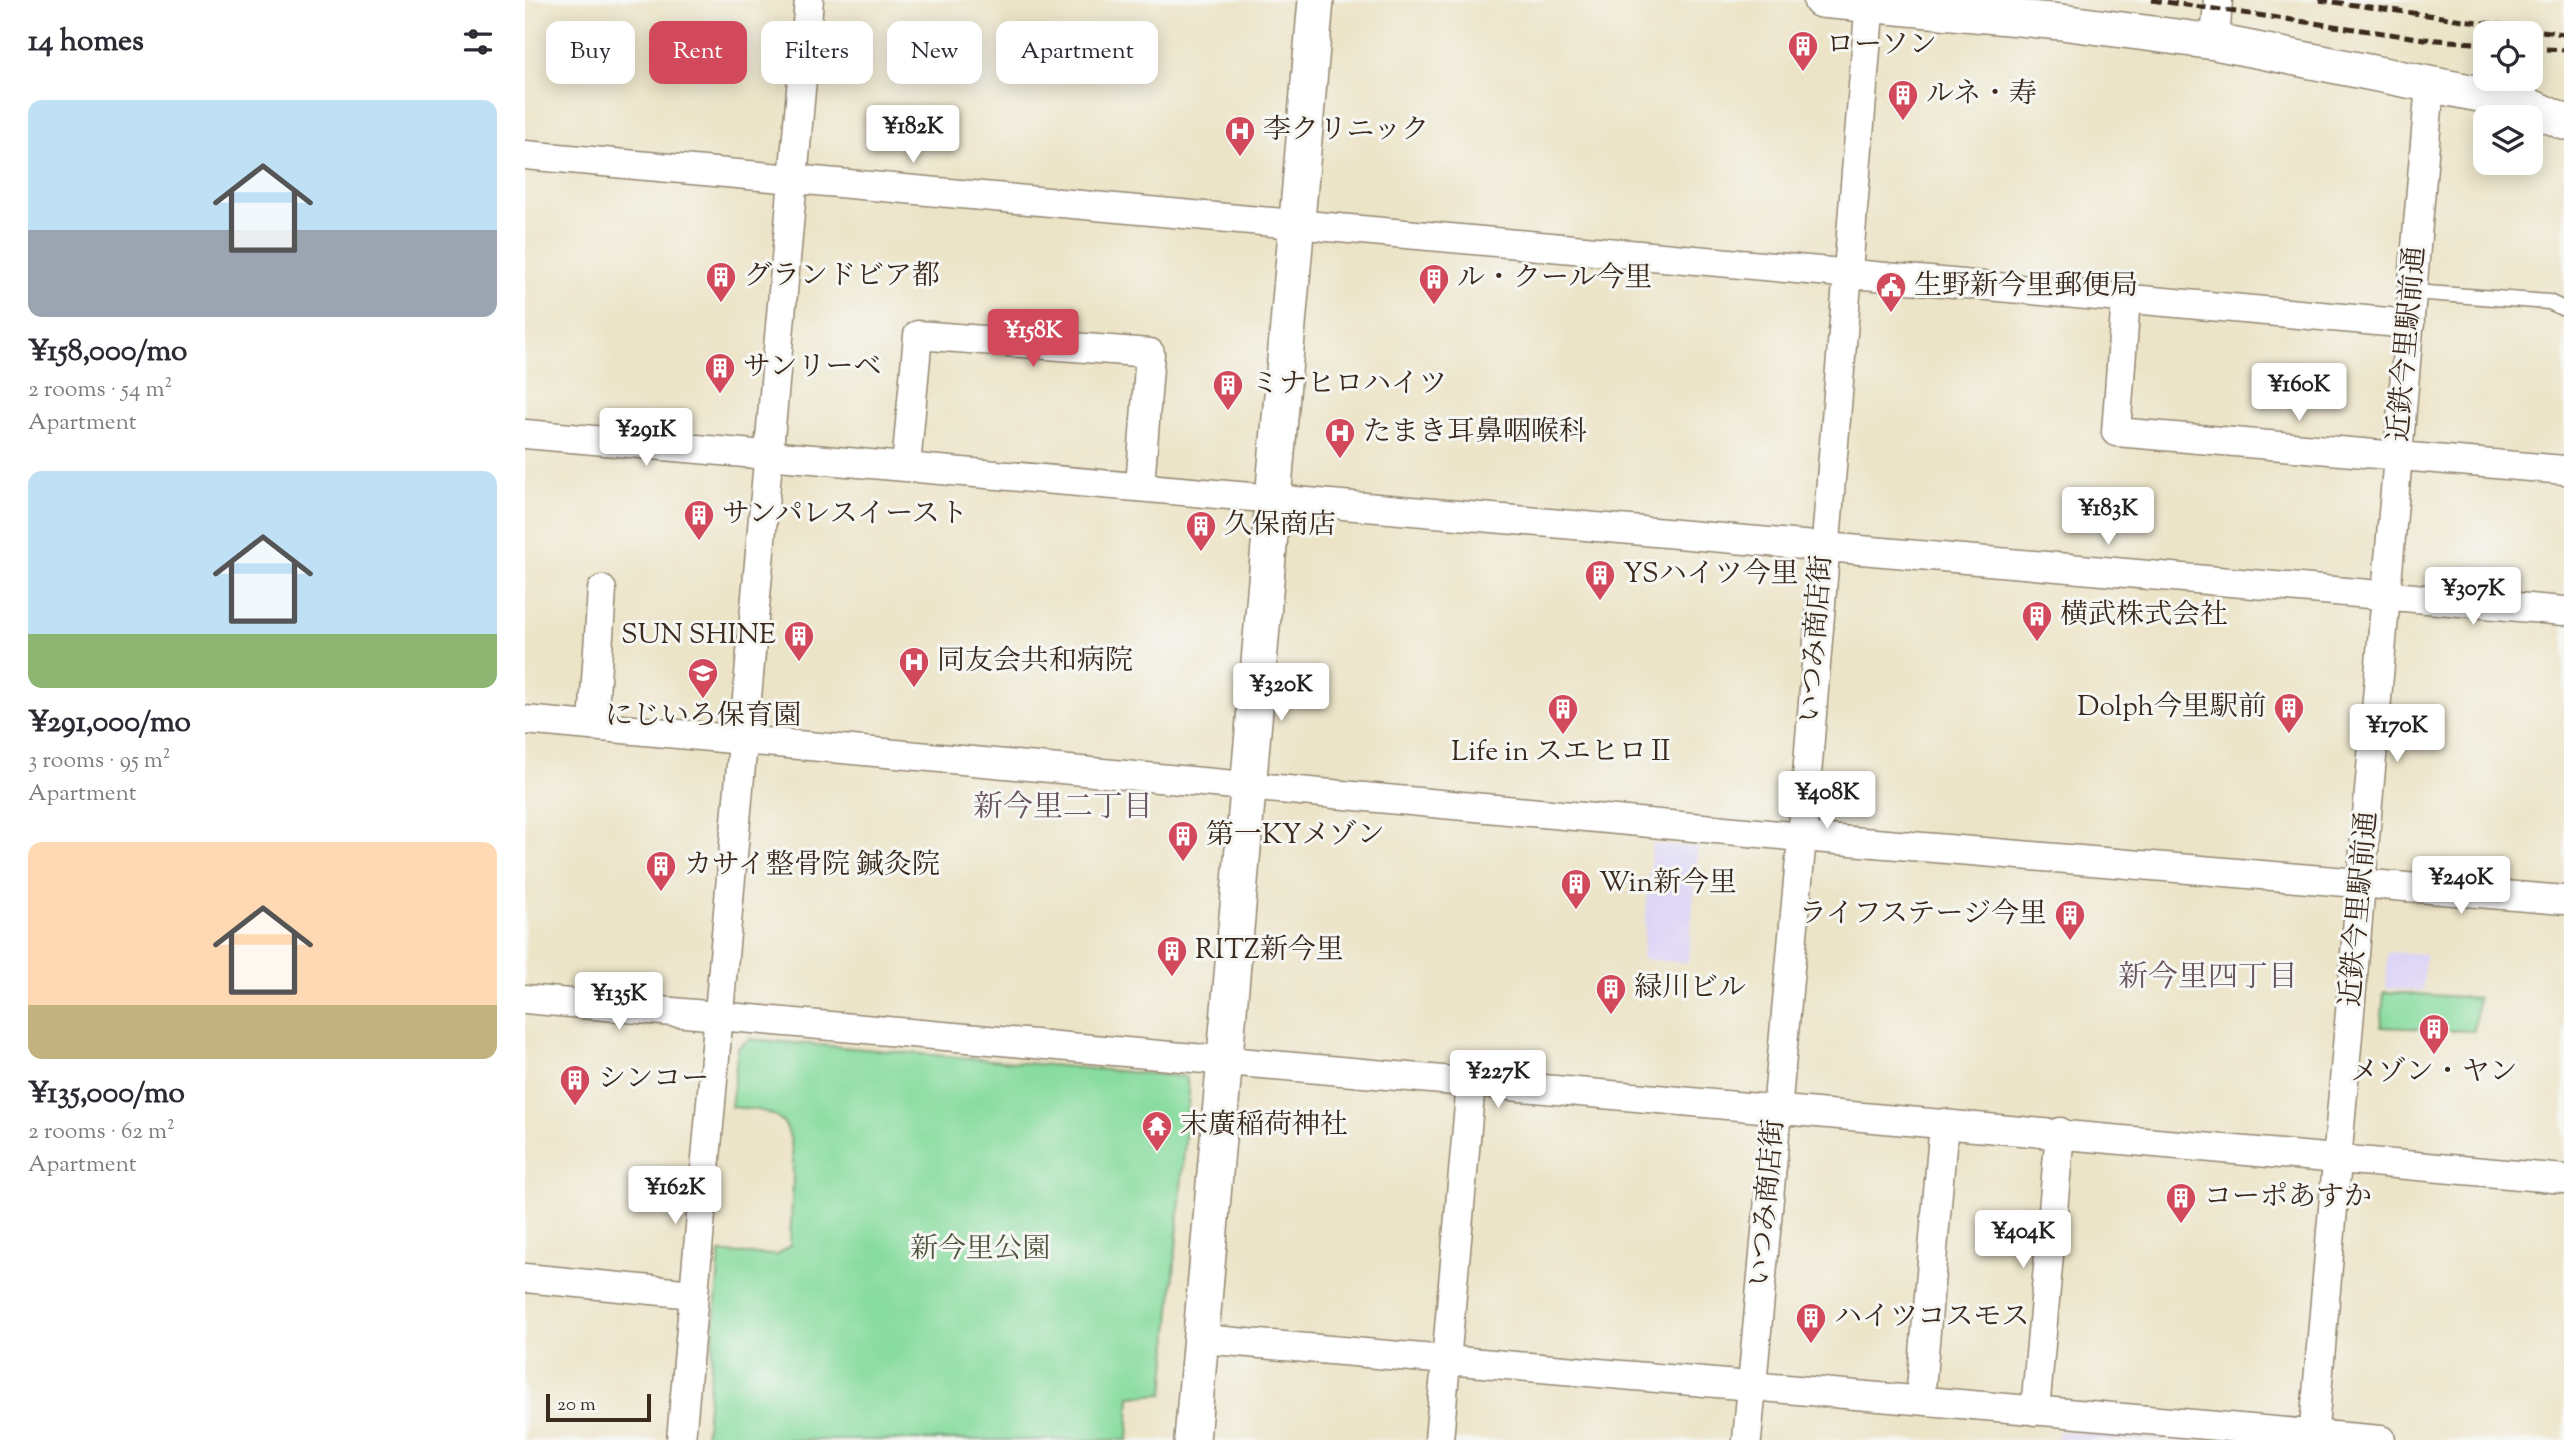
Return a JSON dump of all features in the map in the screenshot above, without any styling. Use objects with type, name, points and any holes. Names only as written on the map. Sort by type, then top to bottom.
[{"type":"street","points":[[681,1440],[771,454],[809,0]]},
{"type":"street","points":[[1192,1440],[1316,0]]},
{"type":"street","points":[[1821,0],[1870,2],[2061,22],[2215,42],[2520,102],[2564,122]]},
{"type":"street","points":[[2215,42],[2218,0]]},
{"type":"street","name":"いつみ商店街","points":[[1747,1440],[1802,837],[1870,2]]},
{"type":"street","name":"近鉄今里駅前通","points":[[2313,1437],[2430,85]]},
{"type":"street","points":[[525,155],[2410,324]]},
{"type":"street","points":[[2126,298],[2116,432],[2564,470]]},
{"type":"street","points":[[906,466],[918,335],[1150,353],[1140,487]]},
{"type":"street","points":[[525,434],[2564,611]]},
{"type":"street","points":[[593,725],[602,590]]},
{"type":"street","points":[[525,720],[1248,784],[1802,837],[2564,900]]},
{"type":"street","points":[[525,999],[1776,1110],[2060,1132],[2564,1179]]},
{"type":"street","points":[[1439,1440],[1471,1083]]},
{"type":"street","points":[[1920,1400],[1944,1124]]},
{"type":"street","points":[[2035,1411],[2060,1132]]},
{"type":"street","points":[[525,1278],[694,1294]]},
{"type":"street","points":[[1202,1339],[1446,1358],[2313,1437],[2381,1440]]},
{"type":"lane","points":[[2413,292],[2549,302],[2564,309]]},
{"type":"shaded area","points":[[1652,844],[1698,847],[1688,963],[1642,959]]},
{"type":"shaded area","points":[[2388,952],[2425,954],[2423,991],[2386,988]]},
{"type":"shaded area","points":[[2058,1431],[2174,1439],[2057,1440]]},
{"type":"green space","points":[[2384,992],[2478,998],[2474,1031],[2381,1027]]},
{"type":"green space","name":"新今里公園","points":[[749,1039],[1186,1077],[1189,1092],[1164,1394],[1130,1396],[1128,1440],[705,1440],[720,1253],[778,1255],[790,1245],[793,1162],[788,1132],[783,1122],[772,1114],[731,1107],[738,1048]]},
{"type":"railway","points":[[2152,0],[2425,39],[2473,43]]},
{"type":"railway","points":[[2319,0],[2564,34]]},
{"type":"railway","points":[[2543,49],[2564,50]]},
{"type":"place","name":"ローソン","points":[[1803,73]]},
{"type":"place","name":"ルネ・寿","points":[[1903,122]]},
{"type":"place","name":"李クリニック","points":[[1240,158]]},
{"type":"place","name":"グランドビア都","points":[[721,304]]},
{"type":"place","name":"ル・クール今里","points":[[1434,306]]},
{"type":"place","name":"生野新今里郵便局","points":[[1891,314]]},
{"type":"place","name":"サンリーベ","points":[[720,395]]},
{"type":"place","name":"ミナヒロハイツ","points":[[1228,412]]},
{"type":"place","name":"たまき耳鼻咽喉科","points":[[1340,460]]},
{"type":"place","name":"サンパレスイースト","points":[[699,542]]},
{"type":"place","name":"久保商店","points":[[1201,553]]},
{"type":"place","name":"YSハイツ今里","points":[[1600,602]]},
{"type":"place","name":"横武株式会社","points":[[2037,643]]},
{"type":"place","name":"SUN SHINE","points":[[799,663]]},
{"type":"place","name":"同友会共和病院","points":[[914,689]]},
{"type":"place","name":"にじいろ保育園","points":[[703,700]]},
{"type":"place","name":"Dolph今里駅前","points":[[2289,735]]},
{"type":"place","name":"Life in スエヒロⅡ","points":[[1563,736]]},
{"type":"place","name":"第一KYメゾン","points":[[1183,863]]},
{"type":"place","name":"カサイ整骨院 鍼灸院","points":[[661,893]]},
{"type":"place","name":"Win新今里","points":[[1576,911]]},
{"type":"place","name":"ライフステージ今里","points":[[2070,942]]},
{"type":"place","name":"RITZ新今里","points":[[1172,978]]},
{"type":"place","name":"緑川ビル","points":[[1611,1016]]},
{"type":"place","name":"メゾン・ヤン","points":[[2434,1056]]},
{"type":"place","name":"シンコー","points":[[575,1107]]},
{"type":"place","name":"末廣稲荷神社","points":[[1157,1153]]},
{"type":"place","name":"コーポあすか","points":[[2181,1225]]},
{"type":"place","name":"ハイツコスモス","points":[[1811,1345]]},
{"type":"district","name":"新今里二丁目","points":[[1063,808]]},
{"type":"district","name":"新今里四丁目","points":[[2208,978]]}]
